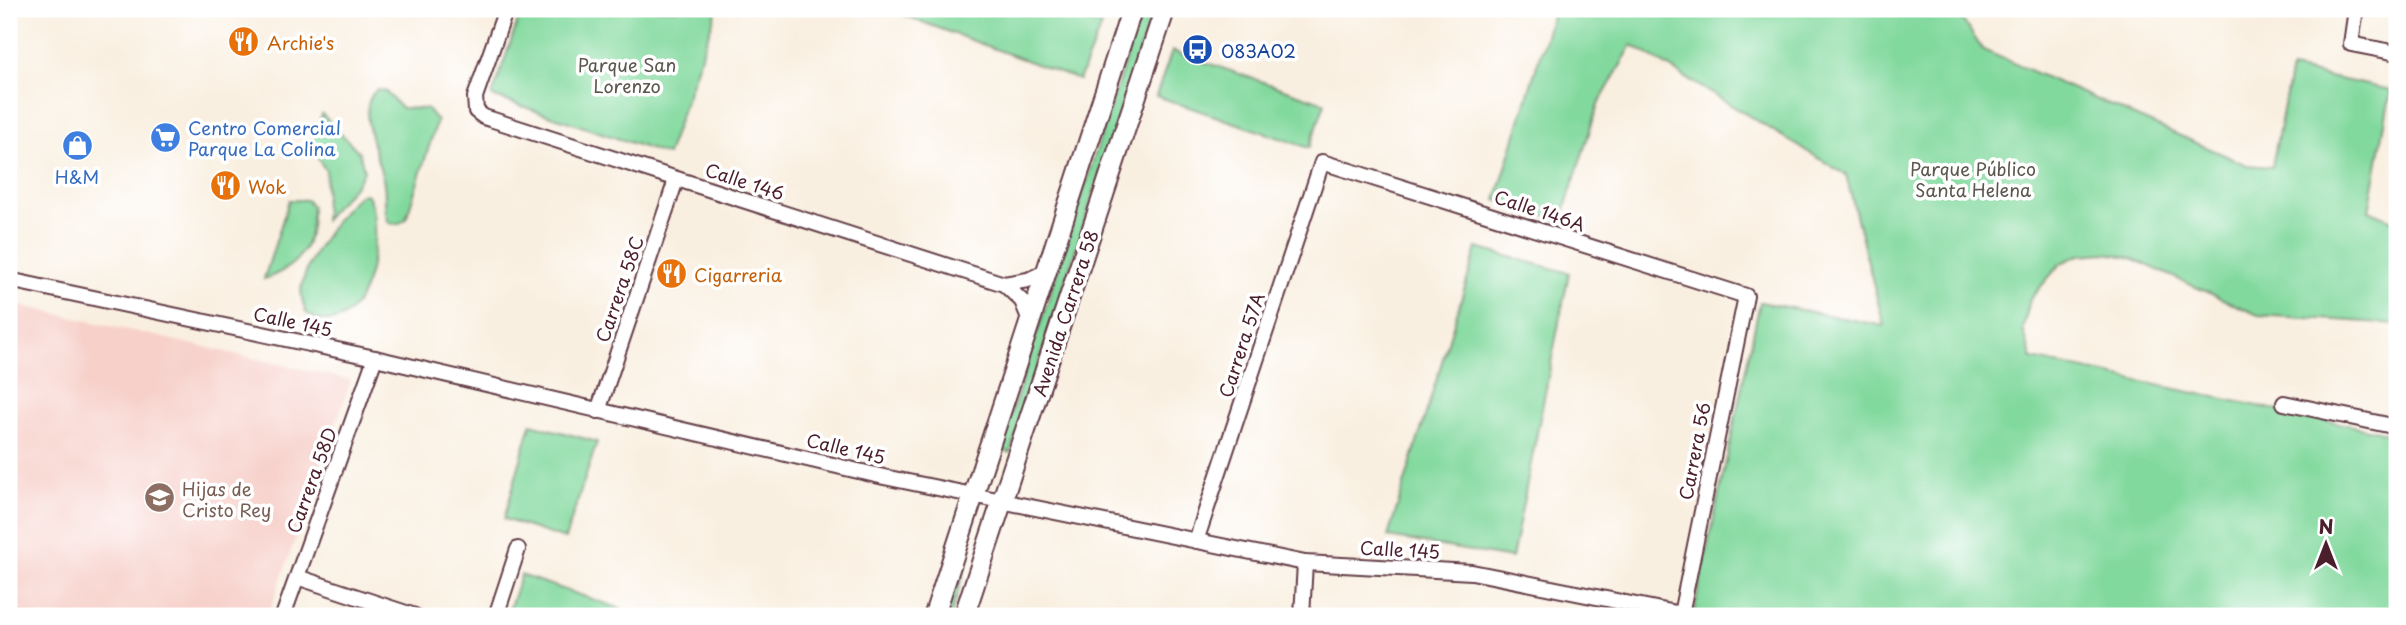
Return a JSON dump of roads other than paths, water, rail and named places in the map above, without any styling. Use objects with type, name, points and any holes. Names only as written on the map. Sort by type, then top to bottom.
[{"type":"main road","name":"Avenida Carrera 58","points":[[934,616],[976,495],[1132,9]]},
{"type":"main road","name":"Avenida Carrera 58","points":[[964,616],[1165,9]]},
{"type":"street","name":"Calle 146","points":[[506,9],[475,97],[476,111],[494,122],[1004,284]]},
{"type":"street","points":[[2356,9],[2351,44],[2397,53]]},
{"type":"street","name":"Calle 146A","points":[[1322,162],[1746,296]]},
{"type":"street","name":"Carrera 57A","points":[[1196,541],[1322,162]]},
{"type":"street","name":"Carrera 58C","points":[[598,411],[676,180]]},
{"type":"street","points":[[1004,284],[1028,280],[1049,269]]},
{"type":"street","name":"Calle 145","points":[[9,280],[375,358],[598,411],[1003,501],[1305,563],[1472,572],[1681,614]]},
{"type":"street","points":[[1004,284],[1022,301],[1031,324]]},
{"type":"street","name":"Carrera 56","points":[[1681,614],[1746,296]]},
{"type":"street","name":"Carrera 58D","points":[[284,616],[375,358]]},
{"type":"street","points":[[2284,403],[2397,426]]},
{"type":"street","points":[[496,616],[518,549]]},
{"type":"street","points":[[1302,616],[1305,563]]},
{"type":"street","points":[[297,577],[415,616]]},
{"type":"place","name":"Archie's","points":[[244,42]]},
{"type":"place","name":"083A02","points":[[1198,50]]},
{"type":"place","name":"Centro Comercial Parque La Colina","points":[[165,137]]},
{"type":"place","name":"H&M","points":[[77,145]]},
{"type":"place","name":"Wok","points":[[225,186]]},
{"type":"place","name":"Cigarreria","points":[[671,274]]},
{"type":"place","name":"Hijas de Cristo Rey","points":[[159,498]]},
{"type":"park label","name":"Parque San Lorenzo","points":[[627,74]]},
{"type":"park label","name":"Parque Público Santa Helena","points":[[1973,178]]}]
